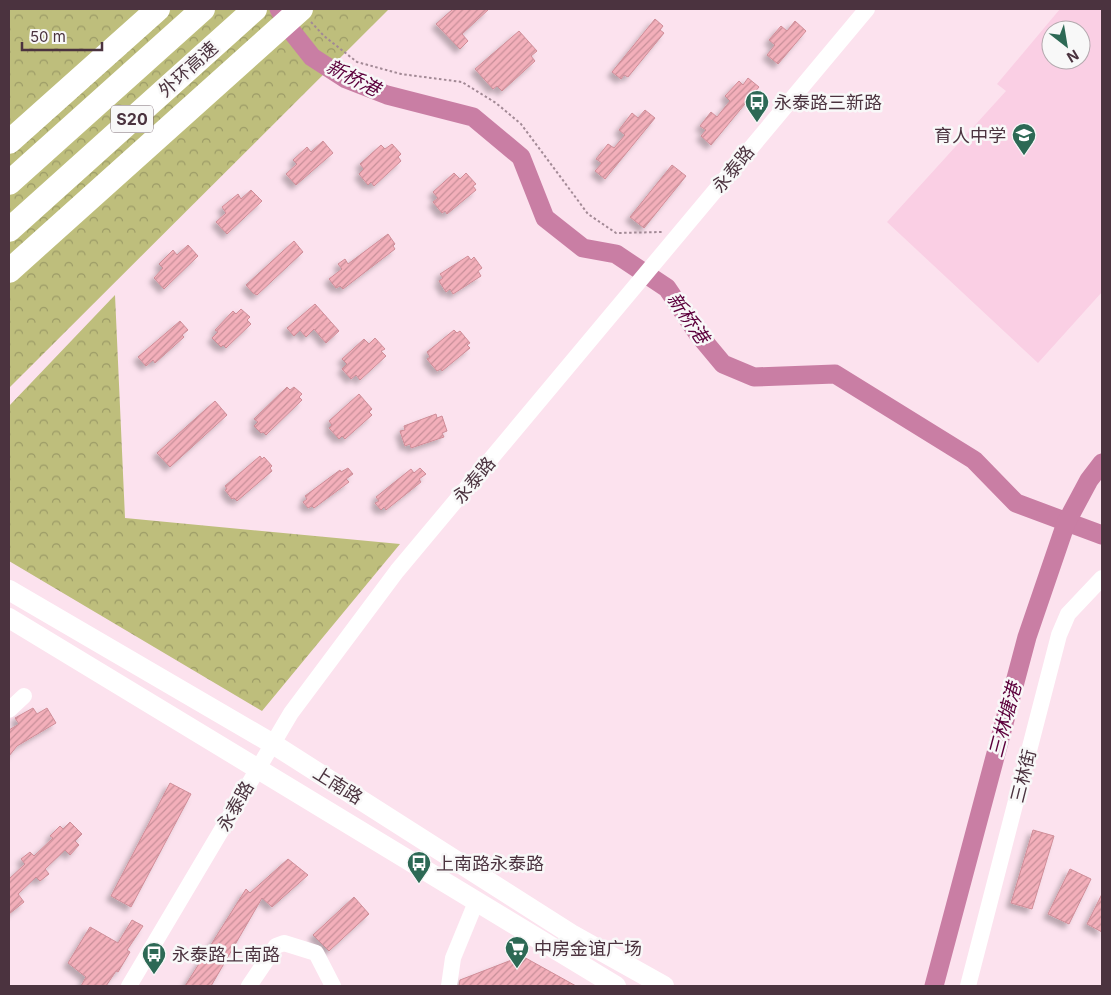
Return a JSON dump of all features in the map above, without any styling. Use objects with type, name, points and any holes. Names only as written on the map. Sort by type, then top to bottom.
[{"type":"highway","points":[[9,142],[158,9]]},
{"type":"highway","name":"外环高速","points":[[9,183],[203,9]]},
{"type":"highway","name":"外环高速","points":[[9,230],[255,9]]},
{"type":"highway","points":[[9,271],[262,44],[304,13]]},
{"type":"main road","name":"上南路","points":[[9,590],[273,744],[571,934],[664,986]]},
{"type":"main road","name":"上南路","points":[[9,618],[616,986]]},
{"type":"street","name":"永泰路","points":[[129,986],[257,769],[325,665],[397,571],[630,295],[765,129],[867,9]]},
{"type":"street","name":"三林街","points":[[968,986],[1058,635],[1068,614],[1102,578]]},
{"type":"street","points":[[9,710],[24,696]]},
{"type":"street","points":[[449,986],[453,958],[476,902]]},
{"type":"street","points":[[249,986],[276,946],[284,943],[316,953],[332,986]]},
{"type":"path","points":[[304,13],[324,36],[358,62],[400,74],[462,82],[496,103],[521,124],[588,214],[616,233],[671,232],[674,242]]},
{"type":"shaded area","name":"育人中学","points":[[1060,9],[1102,9],[1102,292],[1038,363],[887,222],[1006,91],[997,84],[1041,32],[1041,70],[1091,70],[1091,20],[1051,20]]},
{"type":"green space","points":[[9,9],[389,9],[9,388]]},
{"type":"green space","points":[[115,295],[125,518],[400,544],[262,711],[9,561],[9,406]]},
{"type":"building","points":[[453,9],[489,9],[462,34],[468,41],[460,49],[436,24]]},
{"type":"building","points":[[655,19],[663,26],[660,30],[664,33],[628,77],[624,75],[621,79],[612,72]]},
{"type":"building","points":[[795,21],[806,31],[778,64],[767,55],[775,45],[769,40],[781,26],[787,31]]},
{"type":"building","points":[[519,31],[537,51],[531,56],[535,61],[502,91],[497,86],[493,89],[475,69]]},
{"type":"building","points":[[748,78],[759,87],[711,145],[701,136],[706,130],[700,126],[711,112],[717,117],[730,101],[725,96],[739,81],[743,85]]},
{"type":"building","points":[[645,110],[655,118],[605,179],[595,171],[602,163],[596,159],[608,144],[614,148],[625,135],[619,130],[632,113],[638,118]]},
{"type":"building","points":[[323,141],[333,153],[296,185],[286,174],[297,164],[293,160],[307,147],[311,152]]},
{"type":"building","points":[[392,144],[401,154],[398,157],[401,161],[374,186],[371,182],[368,185],[359,174],[364,169],[360,164],[381,145],[385,149]]},
{"type":"building","points":[[672,165],[686,176],[644,228],[630,217]]},
{"type":"building","points":[[454,173],[460,179],[466,173],[476,184],[473,186],[476,190],[447,214],[445,211],[442,213],[433,202],[438,198],[433,192]]},
{"type":"building","points":[[251,190],[262,201],[227,234],[216,222],[226,213],[222,207],[238,194],[241,199]]},
{"type":"building","points":[[388,234],[395,244],[393,246],[395,249],[343,289],[340,286],[336,288],[329,279],[342,269],[338,264],[345,259],[348,264]]},
{"type":"building","points":[[294,241],[303,252],[257,295],[253,293],[246,285]]},
{"type":"building","points":[[188,245],[198,256],[164,289],[154,278],[163,268],[159,264],[173,250],[177,255]]},
{"type":"building","points":[[468,256],[471,260],[474,257],[482,268],[478,271],[481,276],[453,294],[450,289],[446,292],[439,281],[443,278],[440,274]]},
{"type":"building","points":[[315,304],[339,331],[326,343],[314,329],[306,337],[300,330],[294,336],[287,328]]},
{"type":"building","points":[[241,309],[250,317],[247,320],[251,324],[226,348],[223,345],[221,347],[212,338],[218,332],[215,330],[233,311],[236,314]]},
{"type":"building","points":[[180,321],[188,330],[182,335],[184,337],[155,363],[153,360],[146,366],[138,357]]},
{"type":"building","points":[[454,330],[457,333],[460,331],[470,343],[467,345],[470,348],[442,371],[441,369],[437,371],[427,359],[430,357],[427,352]]},
{"type":"building","points":[[375,338],[385,349],[381,351],[386,356],[360,380],[356,375],[351,379],[342,369],[347,364],[342,359],[364,339],[369,344]]},
{"type":"building","points":[[287,387],[290,390],[294,387],[302,394],[299,397],[302,400],[266,435],[263,432],[261,433],[254,426],[258,422],[254,419]]},
{"type":"building","points":[[359,394],[372,409],[369,412],[372,415],[345,439],[342,436],[339,439],[329,428],[332,425],[329,421]]},
{"type":"building","points":[[215,401],[227,415],[170,467],[157,453]]},
{"type":"building","points":[[436,414],[437,418],[442,416],[447,431],[442,433],[444,437],[411,448],[410,444],[405,446],[400,431],[405,430],[404,426]]},
{"type":"building","points":[[260,456],[262,459],[264,457],[272,466],[270,468],[272,471],[237,501],[234,498],[232,499],[225,490],[227,489],[225,486]]},
{"type":"building","points":[[348,468],[353,474],[346,479],[349,482],[314,508],[312,506],[308,508],[303,502],[307,499],[305,496],[340,470],[341,472]]},
{"type":"building","points":[[420,468],[426,474],[419,479],[421,482],[386,510],[384,507],[381,510],[375,503],[379,501],[376,497],[411,469],[414,473]]},
{"type":"building","points":[[33,708],[37,714],[47,708],[56,723],[17,746],[9,756],[9,730],[19,724],[15,718]]},
{"type":"building","points":[[170,783],[191,794],[131,907],[111,896]]},
{"type":"building","points":[[70,822],[82,834],[75,841],[79,845],[70,855],[65,850],[45,869],[49,874],[40,881],[36,877],[18,894],[24,902],[9,914],[9,879],[25,864],[21,859],[30,852],[34,856],[53,838],[50,836],[60,826],[63,829]]},
{"type":"building","points":[[1033,830],[1054,836],[1032,909],[1011,903]]},
{"type":"building","points":[[288,859],[308,875],[272,907],[262,898],[211,986],[185,986],[246,889],[250,893]]},
{"type":"building","points":[[1070,869],[1091,879],[1069,924],[1048,914]]},
{"type":"building","points":[[1102,894],[1102,932],[1087,924]]},
{"type":"building","points":[[354,897],[369,914],[329,951],[313,935]]},
{"type":"building","points":[[132,920],[143,926],[127,950],[130,952],[118,972],[116,971],[106,986],[81,986],[86,977],[68,963],[90,927],[118,943]]},
{"type":"building","name":"中房金谊广场","points":[[522,956],[576,986],[459,986],[460,980]]},
{"type":"waterway","name":"新桥港","points":[[279,9],[293,33],[312,57],[346,79],[387,95],[473,117],[521,157],[545,218],[583,248],[616,254],[667,288],[698,334],[723,364],[754,377],[835,374],[974,460],[1016,503],[1102,535]]},
{"type":"waterway","name":"三林塘港","points":[[934,986],[1027,637],[1066,523],[1089,480],[1102,463]]},
{"type":"place","name":"永泰路三新路","points":[[757,123]]},
{"type":"place","name":"育人中学","points":[[1024,156]]},
{"type":"place","name":"上南路永泰路","points":[[419,884]]},
{"type":"place","name":"中房金谊广场","points":[[517,969]]},
{"type":"place","name":"永泰路上南路","points":[[154,975]]}]
